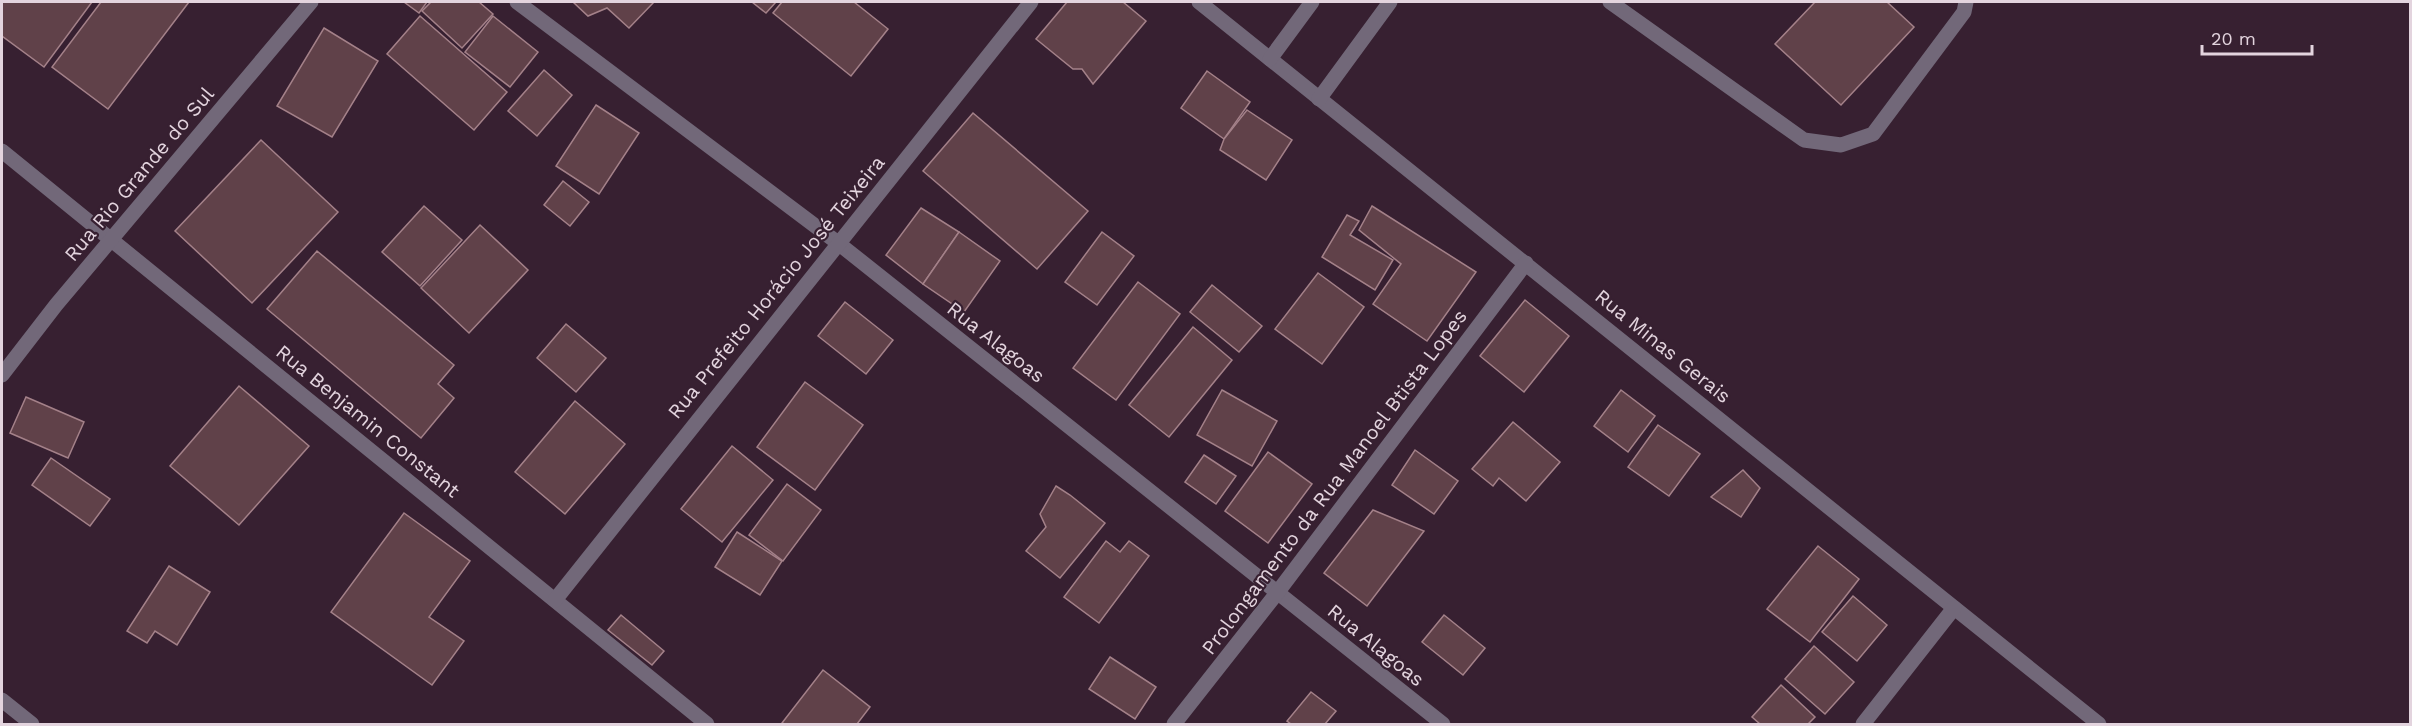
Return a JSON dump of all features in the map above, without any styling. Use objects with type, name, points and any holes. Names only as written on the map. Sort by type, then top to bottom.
[{"type":"street","name":"Rua Rio Grande do Sul","points":[[2,375],[111,240],[311,2]]},
{"type":"street","name":"Rua Alagoas","points":[[517,2],[838,243],[1443,724]]},
{"type":"street","name":"Rua Prefeito Horácio José Teixeira","points":[[555,600],[1031,2]]},
{"type":"street","name":"Rua Minas Gerais","points":[[1199,2],[2099,724]]},
{"type":"street","points":[[1270,60],[1312,2]]},
{"type":"street","points":[[1319,99],[1390,2]]},
{"type":"street","points":[[1610,2],[1804,140],[1841,145],[1874,134],[1964,12],[1966,2]]},
{"type":"street","name":"Rua Benjamin Constant","points":[[2,152],[707,724]]},
{"type":"street","name":"Prolongamento da Rua Manoel Btista Lopes","points":[[1174,724],[1277,593],[1526,263]]},
{"type":"street","points":[[1863,724],[1954,608]]},
{"type":"street","points":[[2,700],[32,724]]},
{"type":"building","points":[[2,2],[92,2],[44,67],[2,36]]},
{"type":"building","points":[[101,2],[189,2],[108,109],[52,67]]},
{"type":"building","points":[[404,2],[427,2],[419,13]]},
{"type":"building","points":[[431,2],[479,2],[493,14],[462,48],[422,11]]},
{"type":"building","points":[[573,2],[654,2],[629,28],[607,8],[588,16]]},
{"type":"building","points":[[752,2],[776,2],[766,13]]},
{"type":"building","points":[[782,2],[854,2],[888,29],[851,76],[773,13]]},
{"type":"building","points":[[1067,2],[1123,2],[1146,21],[1093,84],[1082,69],[1073,69],[1036,39]]},
{"type":"building","points":[[1815,2],[1887,2],[1914,27],[1841,105],[1775,44]]},
{"type":"building","points":[[420,16],[507,92],[474,130],[387,54]]},
{"type":"building","points":[[493,16],[538,52],[510,87],[465,52]]},
{"type":"building","points":[[324,28],[378,61],[332,137],[277,106]]},
{"type":"building","points":[[544,70],[572,95],[537,136],[508,111]]},
{"type":"building","points":[[1207,71],[1250,102],[1224,139],[1181,108]]},
{"type":"building","points":[[596,105],[639,133],[599,194],[556,166]]},
{"type":"building","points":[[1247,110],[1292,140],[1266,180],[1220,150],[1224,139]]},
{"type":"building","points":[[973,113],[1088,211],[1037,269],[923,171]]},
{"type":"building","points":[[261,140],[338,212],[252,303],[175,231]]},
{"type":"building","points":[[563,181],[589,202],[570,226],[544,205]]},
{"type":"building","points":[[424,206],[462,240],[420,286],[382,252]]},
{"type":"building","points":[[1372,206],[1476,272],[1427,341],[1373,304],[1401,264],[1359,230]]},
{"type":"building","points":[[921,208],[959,232],[923,284],[886,255]]},
{"type":"building","points":[[1347,215],[1359,221],[1350,235],[1393,260],[1375,290],[1322,257]]},
{"type":"building","points":[[480,225],[528,270],[469,333],[421,288]]},
{"type":"building","points":[[959,232],[1000,261],[964,312],[923,284]]},
{"type":"building","points":[[1102,232],[1134,256],[1097,305],[1065,282]]},
{"type":"building","points":[[317,251],[454,365],[438,384],[454,398],[421,438],[267,309]]},
{"type":"building","points":[[1318,273],[1364,307],[1322,364],[1275,329]]},
{"type":"building","points":[[1138,282],[1180,314],[1116,400],[1073,368]]},
{"type":"building","points":[[1212,285],[1262,326],[1239,352],[1190,312]]},
{"type":"building","points":[[1525,300],[1569,336],[1524,392],[1480,356]]},
{"type":"building","points":[[845,302],[893,340],[866,374],[818,336]]},
{"type":"building","points":[[566,324],[606,358],[576,392],[537,358]]},
{"type":"building","points":[[1193,327],[1232,360],[1169,437],[1129,405]]},
{"type":"building","points":[[805,382],[863,425],[815,490],[757,447]]},
{"type":"building","points":[[239,386],[309,446],[239,525],[170,466]]},
{"type":"building","points":[[1222,390],[1277,421],[1252,466],[1197,435]]},
{"type":"building","points":[[1621,390],[1655,416],[1628,452],[1594,426]]},
{"type":"building","points":[[26,397],[84,422],[68,458],[10,433]]},
{"type":"building","points":[[575,401],[625,444],[565,514],[515,472]]},
{"type":"building","points":[[1513,422],[1560,462],[1526,501],[1499,478],[1493,486],[1472,469]]},
{"type":"building","points":[[1658,425],[1700,454],[1669,496],[1628,467]]},
{"type":"building","points":[[732,446],[773,480],[722,542],[681,509]]},
{"type":"building","points":[[1415,450],[1458,481],[1434,514],[1392,485]]},
{"type":"building","points":[[1268,452],[1312,484],[1268,543],[1225,511]]},
{"type":"building","points":[[1204,455],[1236,476],[1216,504],[1185,482]]},
{"type":"building","points":[[51,458],[110,499],[90,526],[32,485]]},
{"type":"building","points":[[1743,470],[1760,488],[1741,517],[1711,497]]},
{"type":"building","points":[[787,484],[821,510],[783,561],[749,535]]},
{"type":"building","points":[[1056,486],[1105,523],[1060,578],[1026,551],[1046,527],[1040,514]]},
{"type":"building","points":[[1373,510],[1424,531],[1367,606],[1324,573]]},
{"type":"building","points":[[404,513],[470,561],[429,617],[464,641],[432,685],[331,612]]},
{"type":"building","points":[[737,532],[782,561],[760,595],[715,567]]},
{"type":"building","points":[[1106,541],[1120,552],[1129,541],[1149,556],[1099,623],[1064,597]]},
{"type":"building","points":[[1818,546],[1859,579],[1810,642],[1767,609]]},
{"type":"building","points":[[169,566],[210,592],[177,645],[155,631],[147,643],[127,631]]},
{"type":"building","points":[[1853,596],[1887,625],[1857,661],[1822,632]]},
{"type":"building","points":[[621,615],[664,651],[652,665],[608,630]]},
{"type":"building","points":[[1444,615],[1485,648],[1463,675],[1422,642]]},
{"type":"building","points":[[1814,646],[1854,682],[1825,714],[1785,679]]},
{"type":"building","points":[[1110,657],[1156,687],[1135,719],[1089,689]]},
{"type":"building","points":[[823,670],[870,707],[857,724],[782,723]]},
{"type":"building","points":[[1781,685],[1815,717],[1808,724],[1760,724],[1752,717]]},
{"type":"building","points":[[1311,692],[1336,711],[1325,724],[1291,724],[1287,721]]}]
